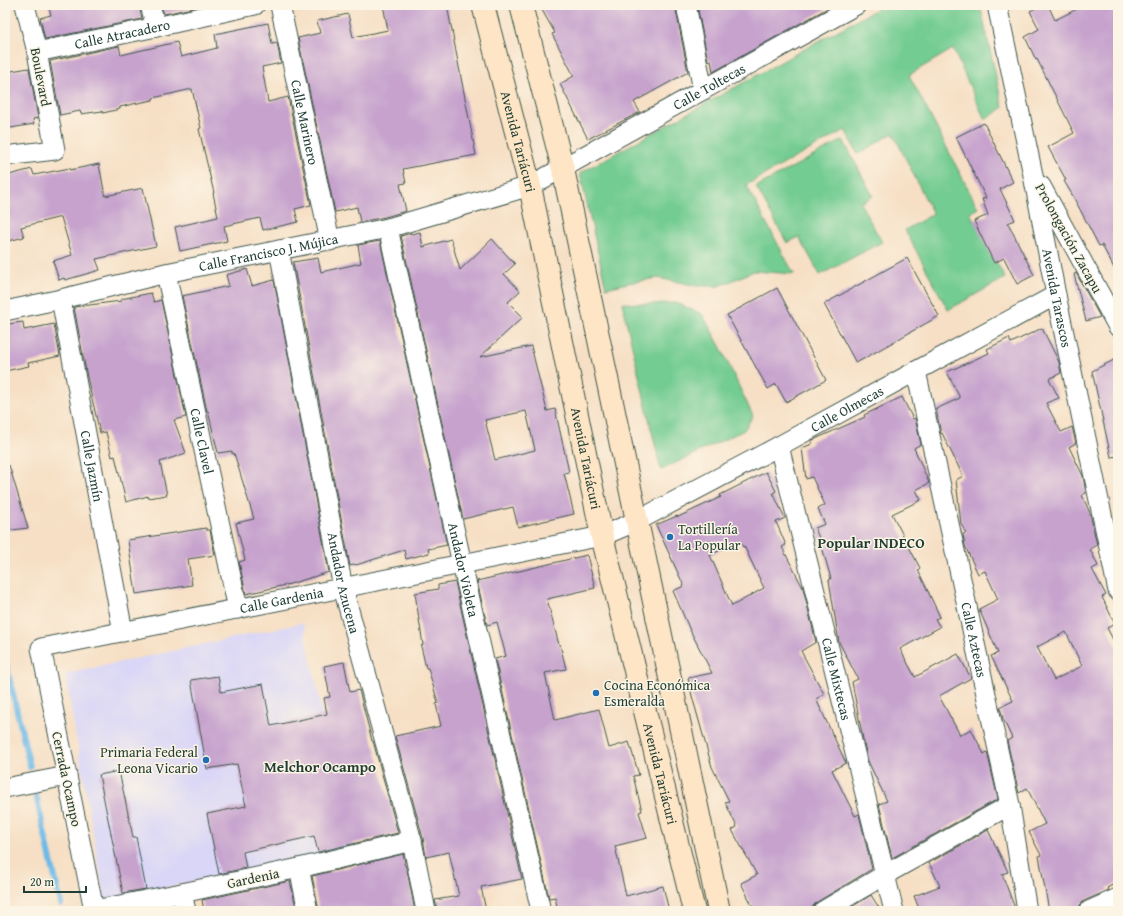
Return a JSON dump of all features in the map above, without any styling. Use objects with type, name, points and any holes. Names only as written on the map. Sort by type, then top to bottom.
[{"type":"street","name":"Boulevard","points":[[5,156],[55,150],[37,52],[25,5]]},
{"type":"street","points":[[150,5],[156,27]]},
{"type":"street","name":"Calle Atracadero","points":[[37,52],[255,5]]},
{"type":"street","name":"Calle Marinero","points":[[280,5],[330,241]]},
{"type":"street","name":"Avenida Tariácuri","points":[[483,5],[530,186],[602,536],[694,911]]},
{"type":"street","name":"Avenida Tariácuri","points":[[521,5],[563,168],[719,911]]},
{"type":"street","points":[[686,5],[702,90]]},
{"type":"street","name":"Calle Toltecas","points":[[530,186],[702,90],[838,10],[856,5]]},
{"type":"street","name":"Avenida Tarascos","points":[[997,5],[1118,592]]},
{"type":"street","name":"Prolongación Zacapu","points":[[1032,170],[1118,327]]},
{"type":"street","name":"Calle Francisco J. Mújica","points":[[5,311],[166,273],[330,241],[388,228],[530,186]]},
{"type":"street","name":"Andador Violeta","points":[[388,228],[462,564],[541,911]]},
{"type":"street","name":"Andador Azucena","points":[[279,250],[343,588],[412,841],[426,911]]},
{"type":"street","name":"Calle Clavel","points":[[166,273],[238,609]]},
{"type":"street","name":"Calle Olmecas","points":[[638,521],[1056,295]]},
{"type":"street","name":"Calle Jazmín","points":[[61,299],[122,632]]},
{"type":"street","name":"Calle Aztecas","points":[[916,371],[1010,805],[1027,911]]},
{"type":"street","name":"Calle Mixtecas","points":[[779,446],[894,911]]},
{"type":"street","name":"Calle Gardenia","points":[[41,648],[602,536],[638,521]]},
{"type":"street","name":"Cerrada Ocampo","points":[[41,648],[94,910]]},
{"type":"street","points":[[5,788],[67,776]]},
{"type":"street","points":[[823,911],[1010,805]]},
{"type":"street","name":"Gardenia","points":[[94,910],[184,902],[299,868],[412,841]]},
{"type":"street","points":[[299,868],[308,911]]},
{"type":"street","points":[[1089,911],[1118,898]]},
{"type":"shaded area","name":"Primaria Federal Leona Vicario","points":[[303,623],[351,847],[105,901],[65,674]]},
{"type":"green space","points":[[884,5],[980,5],[1003,108],[985,120],[953,49],[909,75],[978,208],[970,213],[1005,278],[948,310],[905,230],[933,214],[893,133],[858,154],[845,130],[746,185],[794,274],[754,271],[719,286],[698,286],[658,278],[606,288],[580,173]]},
{"type":"green space","points":[[843,140],[873,196],[860,203],[882,242],[820,275],[799,237],[787,243],[756,187]]},
{"type":"green space","points":[[622,303],[676,303],[702,314],[720,346],[753,416],[744,430],[661,470]]},
{"type":"building","points":[[48,5],[139,5],[142,19],[45,39],[40,18],[51,15]]},
{"type":"building","points":[[161,5],[196,5],[197,7],[164,14]]},
{"type":"building","points":[[383,5],[447,5],[476,155],[403,169],[406,183],[400,184],[406,211],[360,222],[357,207],[335,212],[298,38],[320,33],[317,21],[348,14],[353,37],[388,30]]},
{"type":"building","points":[[552,5],[675,5],[688,72],[634,102],[640,112],[588,139],[560,84],[574,76],[552,34],[555,33],[542,10]]},
{"type":"building","points":[[697,5],[833,5],[713,72],[711,60],[708,61]]},
{"type":"building","points":[[1042,5],[1048,5],[1055,20],[1085,5],[1118,5],[1118,276],[1102,245],[1099,246],[1064,181],[1066,180],[1048,147],[1074,133],[1025,37],[1039,29],[1030,11]]},
{"type":"building","points":[[268,23],[272,44],[277,43],[281,63],[262,67],[268,102],[288,97],[311,205],[295,209],[298,222],[263,230],[260,218],[224,226],[227,241],[180,251],[175,227],[218,217],[192,89],[153,98],[153,100],[120,107],[120,109],[103,113],[102,111],[81,114],[80,111],[60,115],[50,61],[119,46],[121,55],[177,42],[181,57],[217,48],[215,34]]},
{"type":"building","points":[[29,68],[38,118],[33,119],[34,124],[5,129],[5,72]]},
{"type":"building","points":[[984,123],[1013,182],[1000,189],[1015,220],[1008,223],[1034,275],[1017,284],[1004,258],[994,263],[974,221],[988,215],[982,199],[986,198],[956,137]]},
{"type":"building","points":[[99,164],[105,196],[143,188],[156,246],[96,259],[100,270],[65,280],[64,278],[59,280],[53,261],[72,255],[61,217],[21,227],[24,237],[5,242],[5,176],[32,169],[34,175]]},
{"type":"building","points":[[420,232],[423,247],[451,239],[460,270],[492,239],[515,264],[504,274],[520,291],[508,302],[523,317],[480,357],[531,346],[547,411],[555,409],[569,472],[564,473],[574,514],[518,527],[513,507],[463,519],[401,236]],"holes":[[[526,411],[535,450],[495,460],[485,420]]]},
{"type":"building","points":[[380,241],[447,545],[428,549],[429,553],[406,559],[404,550],[350,566],[293,262],[318,258],[321,272],[361,263],[358,245]]},
{"type":"building","points":[[907,258],[939,316],[856,363],[824,304]]},
{"type":"building","points":[[247,269],[252,286],[274,280],[329,572],[290,584],[246,594],[239,562],[245,560],[236,523],[254,519],[234,453],[232,454],[232,451],[218,453],[207,411],[182,296],[229,286],[226,275]]},
{"type":"building","points":[[1076,273],[1100,317],[1086,321],[1074,274]]},
{"type":"building","points":[[777,288],[826,380],[786,402],[776,384],[768,389],[727,315]]},
{"type":"building","points":[[151,293],[154,302],[161,300],[186,417],[174,420],[186,453],[160,462],[167,495],[148,498],[148,496],[126,502],[115,456],[112,457],[106,432],[100,433],[87,377],[74,307],[121,301],[121,299]]},
{"type":"building","points":[[23,322],[24,330],[54,324],[60,356],[28,363],[29,366],[5,371],[5,331],[8,330],[7,324]]},
{"type":"building","points":[[1042,328],[1059,362],[1061,373],[1049,379],[1059,398],[1046,403],[1061,432],[1072,427],[1076,443],[1069,447],[1083,476],[1086,493],[1082,495],[1090,513],[1097,545],[1090,549],[1098,566],[1092,569],[1106,595],[1102,597],[1115,624],[1107,628],[1118,649],[1118,882],[1107,888],[1109,890],[1084,901],[1080,905],[1078,911],[1049,911],[1039,856],[1041,855],[1029,832],[1045,824],[1027,788],[1019,793],[1007,741],[1012,738],[1003,719],[1000,707],[1013,701],[991,656],[998,653],[979,609],[998,599],[985,571],[978,574],[965,546],[963,534],[966,533],[961,524],[956,480],[963,476],[942,433],[941,434],[936,409],[960,398],[947,372],[989,353],[987,349],[1009,338],[1011,343]],"holes":[[[1066,632],[1082,666],[1054,680],[1037,647]]]},
{"type":"building","points":[[1118,358],[1118,456],[1111,457],[1092,371]]},
{"type":"building","points":[[902,397],[913,419],[915,418],[921,444],[914,448],[929,483],[916,490],[921,500],[892,514],[920,568],[918,570],[940,617],[935,619],[940,627],[900,649],[915,677],[958,654],[971,678],[939,696],[960,735],[971,729],[984,754],[987,752],[998,799],[892,858],[879,804],[887,801],[868,761],[852,682],[858,679],[839,642],[829,580],[831,579],[821,543],[815,528],[825,524],[818,509],[825,505],[812,477],[806,479],[802,448],[812,444],[811,441],[865,417],[864,415]]},
{"type":"building","points":[[9,465],[28,528],[5,531],[5,466]]},
{"type":"building","points":[[766,472],[776,491],[773,493],[785,518],[776,522],[786,545],[782,547],[803,588],[816,642],[801,651],[824,694],[816,699],[846,763],[832,770],[855,816],[859,814],[872,869],[817,902],[813,906],[812,911],[755,911],[741,883],[757,875],[732,830],[737,827],[725,802],[729,801],[712,767],[688,678],[712,673],[689,628],[673,591],[684,586],[656,525],[677,516],[678,517],[721,497],[720,495]],"holes":[[[740,541],[743,547],[744,546],[764,588],[732,606],[710,555]]]},
{"type":"building","points":[[206,528],[206,530],[210,530],[215,555],[188,559],[192,585],[136,594],[128,540]]},
{"type":"building","points":[[587,555],[595,588],[547,599],[566,669],[545,673],[555,720],[599,709],[609,748],[629,742],[639,775],[633,776],[642,811],[639,812],[647,838],[615,846],[626,896],[663,886],[669,911],[558,911],[555,897],[549,898],[495,659],[506,656],[497,622],[487,625],[477,581]]},
{"type":"building","points":[[455,582],[522,879],[481,887],[486,911],[437,911],[435,900],[459,896],[449,852],[426,857],[423,838],[395,736],[441,726],[436,704],[438,703],[428,668],[426,668],[421,646],[423,645],[415,593],[438,589],[438,585]]},
{"type":"building","points":[[344,662],[350,692],[359,690],[398,833],[318,852],[314,836],[243,852],[246,868],[219,874],[207,814],[246,806],[237,764],[207,769],[191,680],[218,676],[221,692],[263,684],[271,726],[327,714],[324,698],[330,697],[324,666]]},
{"type":"building","points":[[119,771],[133,837],[136,837],[146,889],[123,893],[99,775]]},
{"type":"building","points":[[988,830],[1008,872],[1002,874],[1016,911],[920,911],[914,896],[940,886],[929,863]]},
{"type":"building","points":[[403,854],[415,911],[319,911],[312,876]]},
{"type":"building","points":[[290,881],[297,911],[204,911],[202,900]]},
{"type":"building","points":[[871,895],[881,911],[845,911]]},
{"type":"waterway","points":[[5,660],[30,767]]},
{"type":"waterway","points":[[36,796],[61,904]]},
{"type":"place","name":"Tortillería La Popular","points":[[670,537]]},
{"type":"place","name":"Cocina Económica Esmeralda","points":[[596,693]]},
{"type":"place","name":"Primaria Federal Leona Vicario","points":[[206,760]]},
{"type":"district","name":"Popular INDECO","points":[[871,542]]},
{"type":"district","name":"Melchor Ocampo","points":[[320,766]]}]
